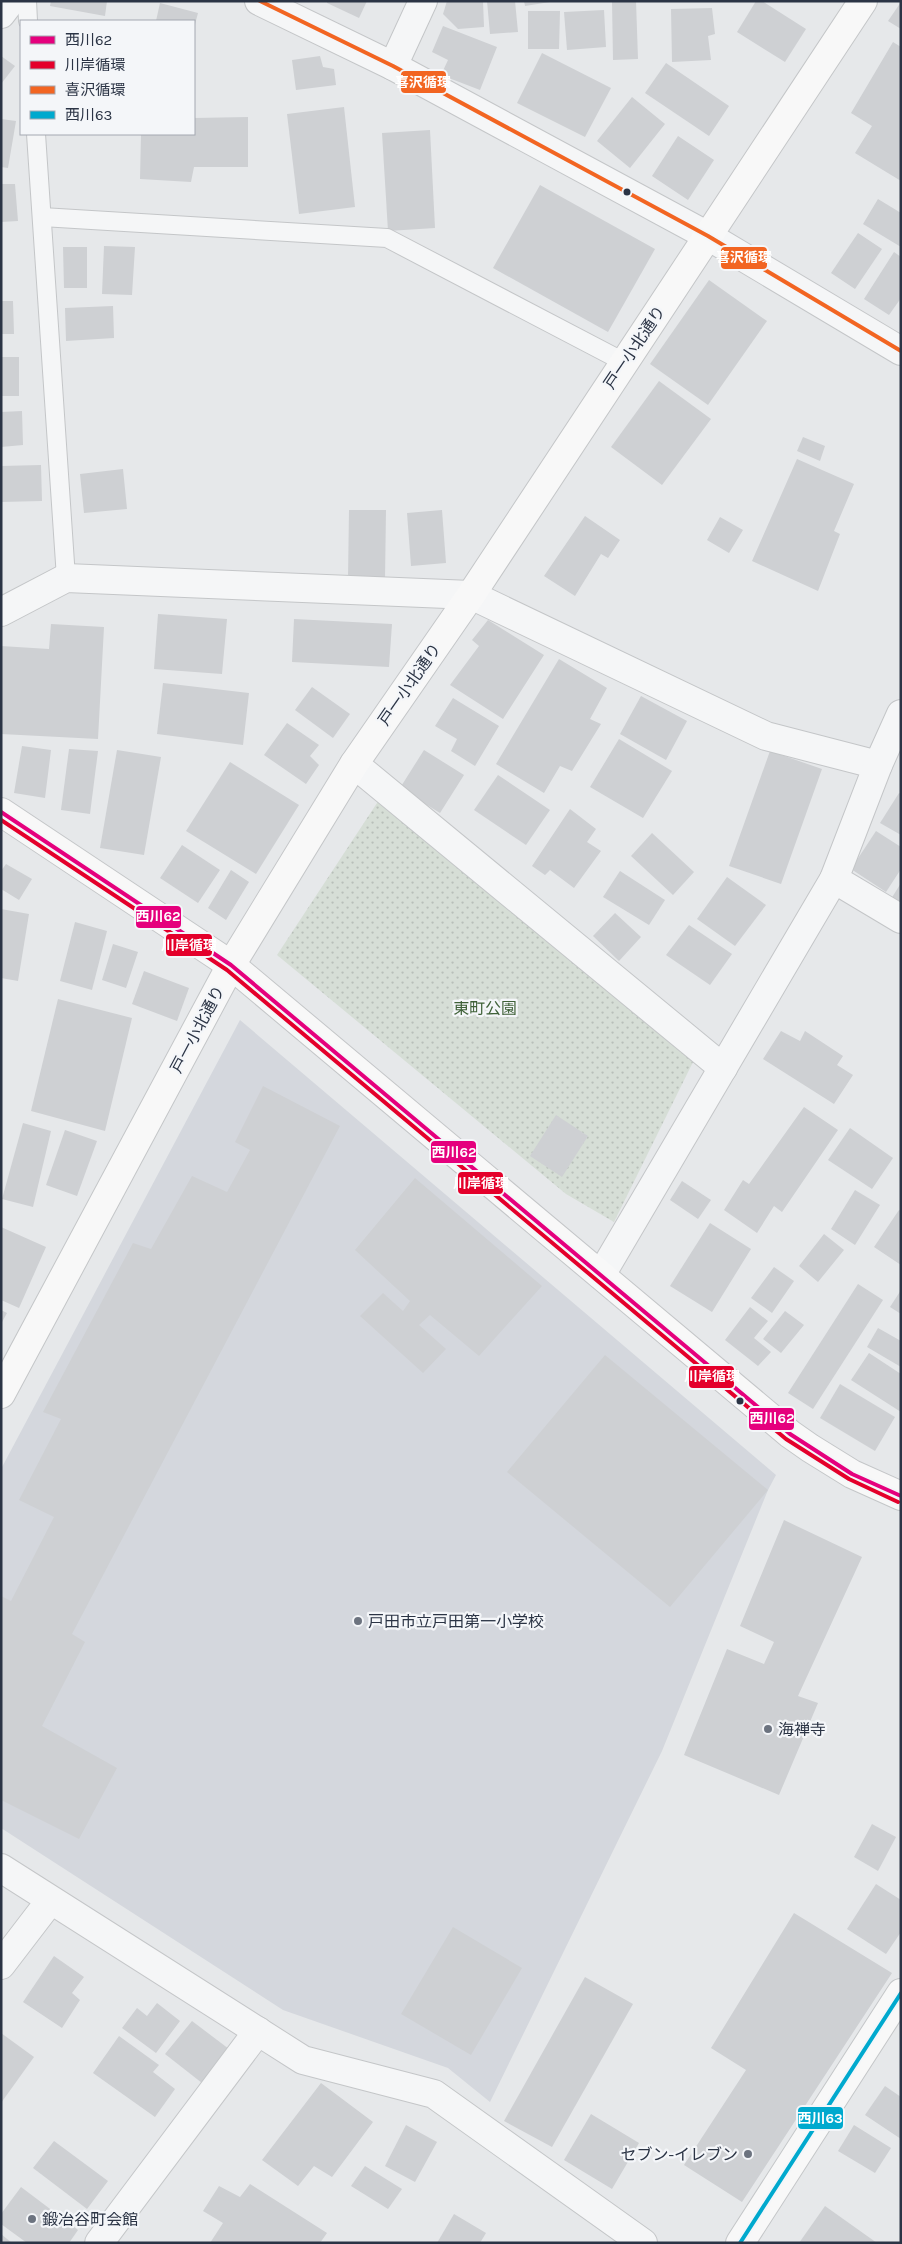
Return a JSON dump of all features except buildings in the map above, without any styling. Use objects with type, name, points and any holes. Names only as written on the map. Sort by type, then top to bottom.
[{"type":"street","points":[[1,14],[11,1]]},
{"type":"street","points":[[259,1],[393,66],[708,236],[901,351]]},
{"type":"street","points":[[393,66],[423,1]]},
{"type":"street","name":"戸一小北通り","points":[[1,1394],[231,966],[354,764],[471,594],[863,1]]},
{"type":"street","points":[[1,612],[66,578],[471,594],[766,736],[878,765]]},
{"type":"street","points":[[601,1275],[834,879],[878,765],[901,714]]},
{"type":"street","points":[[354,764],[723,1068]]},
{"type":"street","points":[[1,812],[231,966],[810,1448],[852,1474],[899,1491]]},
{"type":"street","points":[[834,879],[901,919]]},
{"type":"street","points":[[1,1868],[50,1901],[303,2060],[434,2094],[643,2243]]},
{"type":"street","points":[[1,1965],[50,1901]]},
{"type":"street","points":[[740,2243],[901,1993]]},
{"type":"street","points":[[99,2243],[258,2031]]},
{"type":"lane","points":[[27,1],[28,20]]},
{"type":"lane","points":[[36,135],[66,578]]},
{"type":"lane","points":[[42,217],[387,238],[624,362]]},
{"type":"shaded area","name":"戸田市立戸田第一小学校","points":[[240,1020],[776,1475],[768,1490],[662,1751],[490,2102],[448,2068],[283,2010],[1,1828],[1,1469]]},
{"type":"green space","name":"東町公園","points":[[379,800],[694,1060],[614,1222],[566,1194],[277,955]]},
{"type":"transit line","name":"喜沢循環","points":[[260,1],[393,66],[708,236],[901,351]]},
{"type":"transit line","name":"西川62","points":[[1,812],[231,965],[790,1434],[852,1474],[901,1496]]},
{"type":"transit line","name":"川岸循環","points":[[1,820],[227,970],[786,1439],[849,1479],[898,1502]]},
{"type":"transit line","name":"西川63","points":[[740,2243],[901,1993]]},
{"type":"place","name":"戸田市立戸田第一小学校","points":[[358,1621]]},
{"type":"place","name":"海禅寺","points":[[768,1729]]},
{"type":"place","name":"セブン-イレブン","points":[[748,2154]]},
{"type":"place","name":"鍛冶谷町会館","points":[[32,2219]]}]
